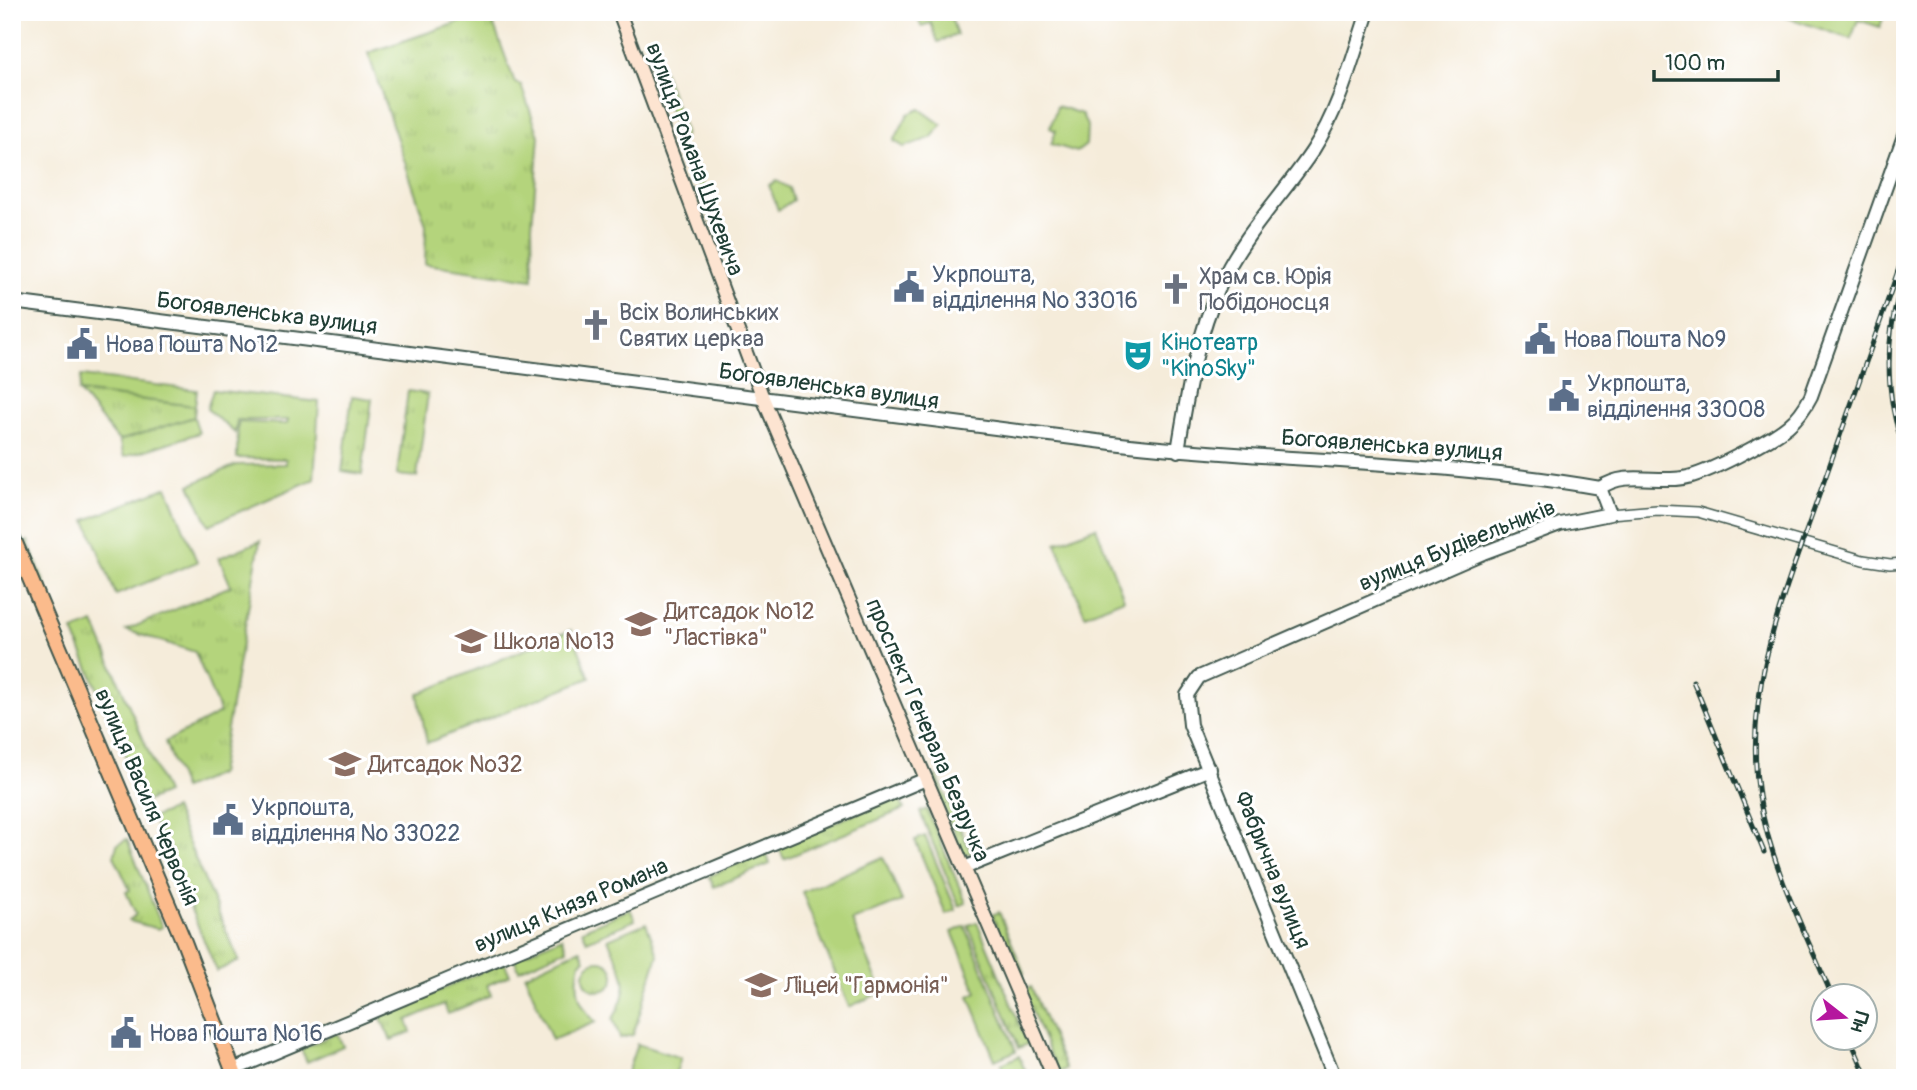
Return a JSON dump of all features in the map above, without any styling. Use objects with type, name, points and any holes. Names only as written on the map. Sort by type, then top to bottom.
[{"type":"main road","name":"вулиця Романа Шухевича","points":[[619,12],[763,398]]},
{"type":"main road","name":"проспект Генерала Безручка","points":[[763,398],[1054,1078]]},
{"type":"main road","name":"вулиця Василя Червонія","points":[[12,536],[180,933],[235,1074]]},
{"type":"street","points":[[1178,451],[1189,389],[1211,305],[1240,251],[1325,130],[1343,89],[1368,12]]},
{"type":"street","points":[[1610,514],[1600,488],[1615,478],[1684,478],[1701,473],[1786,428],[1802,413],[1859,265],[1905,133]]},
{"type":"street","name":"Богоявленська вулиця","points":[[12,302],[1178,451],[1476,470],[1600,488]]},
{"type":"street","name":"вулиця Будівельників","points":[[1199,677],[1483,553],[1560,524],[1610,514],[1657,510],[1698,512],[1863,559],[1890,564],[1905,563]]},
{"type":"street","name":"Фабрична вулиця","points":[[1199,677],[1187,695],[1189,725],[1335,1078]]},
{"type":"street","points":[[964,868],[1209,769]]},
{"type":"street","name":"вулиця Князя Романа","points":[[235,1074],[926,779]]},
{"type":"green space","points":[[489,12],[515,83],[521,85],[539,136],[532,226],[533,279],[425,264],[426,225],[368,53]]},
{"type":"green space","points":[[916,12],[949,12],[957,35],[938,42],[931,23],[921,26]]},
{"type":"green space","points":[[1771,12],[1885,12],[1880,27],[1858,20],[1851,39]]},
{"type":"green space","points":[[658,57],[685,132],[681,143],[652,59]]},
{"type":"green space","points":[[1057,106],[1082,114],[1087,126],[1086,145],[1077,152],[1051,144],[1056,131],[1050,128]]},
{"type":"green space","points":[[920,109],[942,125],[931,138],[904,147],[894,141],[908,114]]},
{"type":"green space","points":[[684,149],[693,157],[716,221],[712,222]]},
{"type":"green space","points":[[777,181],[789,188],[793,200],[778,210],[769,185]]},
{"type":"green space","points":[[81,376],[197,390],[195,406],[79,392]]},
{"type":"green space","points":[[213,390],[319,402],[314,479],[209,525],[190,485],[236,465],[286,464],[286,459],[237,458],[238,422],[287,424],[288,420],[237,420],[235,433],[207,409]]},
{"type":"green space","points":[[408,391],[428,394],[417,477],[397,475]]},
{"type":"green space","points":[[79,392],[195,406],[194,417],[119,441]]},
{"type":"green space","points":[[352,396],[372,399],[362,474],[342,471]]},
{"type":"green space","points":[[194,417],[199,433],[124,457],[119,441]]},
{"type":"green space","points":[[167,487],[197,562],[116,595],[86,520]]},
{"type":"green space","points":[[1096,527],[1124,599],[1085,615],[1056,543]]},
{"type":"green space","points":[[28,541],[55,610],[51,612],[24,543]]},
{"type":"green space","points":[[260,541],[219,774],[183,789],[165,742],[220,713],[195,652],[126,630],[231,586],[219,558]]},
{"type":"green space","points":[[94,623],[166,793],[145,802],[73,631]]},
{"type":"green space","points":[[571,630],[590,678],[427,743],[418,694]]},
{"type":"green space","points":[[937,776],[971,853],[964,856],[931,779]]},
{"type":"green space","points":[[898,796],[904,809],[784,859],[778,846]]},
{"type":"green space","points":[[174,809],[239,961],[217,971],[152,818]]},
{"type":"green space","points":[[927,809],[966,903],[959,906],[920,812]]},
{"type":"green space","points":[[925,836],[956,910],[946,914],[915,840]]},
{"type":"green space","points":[[127,839],[162,927],[158,929],[129,921],[136,914],[126,892],[130,890],[114,856],[117,845]]},
{"type":"green space","points":[[766,852],[770,864],[714,887],[709,876]]},
{"type":"green space","points":[[883,857],[902,901],[852,921],[882,992],[849,1007],[802,892]]},
{"type":"green space","points":[[630,909],[635,920],[587,941],[582,930]]},
{"type":"green space","points":[[999,912],[1024,973],[1018,976],[992,915]]},
{"type":"green space","points":[[977,922],[1028,1044],[1019,1048],[968,925]]},
{"type":"green space","points":[[646,923],[658,955],[633,1035],[620,1038],[613,1019],[623,996],[624,978],[608,939]]},
{"type":"green space","points":[[965,926],[1016,1051],[995,1060],[969,996],[977,992],[952,932]]},
{"type":"green space","points":[[562,937],[567,949],[519,970],[514,958]]},
{"type":"green space","points":[[580,949],[585,959],[580,963],[578,971],[579,995],[585,1009],[596,1022],[552,1040],[525,975]]},
{"type":"green space","points":[[599,961],[605,962],[613,970],[613,982],[605,990],[599,991],[593,990],[585,982],[584,976],[585,970],[593,962]]},
{"type":"green space","points":[[504,962],[510,975],[487,985],[491,995],[448,1014],[444,1004],[407,1020],[411,1032],[391,1040],[380,1017]]},
{"type":"green space","points":[[1031,987],[1066,1069],[1058,1073],[1023,990]]},
{"type":"green space","points":[[337,1033],[343,1046],[307,1062],[301,1049]]},
{"type":"green space","points":[[637,1044],[681,1058],[674,1078],[626,1076]]},
{"type":"green space","points":[[1019,1056],[1028,1078],[1006,1078],[1001,1064]]},
{"type":"railway","points":[[1826,982],[1789,898],[1764,822],[1755,756],[1757,716],[1762,677],[1782,600],[1905,251]]},
{"type":"railway","points":[[1898,297],[1891,336],[1889,375],[1894,413],[1905,452]]},
{"type":"railway","points":[[1693,681],[1764,852]]},
{"type":"railway","points":[[1856,1052],[1867,1078]]},
{"type":"place","name":"Укрпошта, відділення № 33016","points":[[909,287]]},
{"type":"place","name":"Храм св. Юрія Побідоносця","points":[[1176,289]]},
{"type":"place","name":"Всіх Волинських Святих церква","points":[[596,325]]},
{"type":"place","name":"Нова Пошта №9","points":[[1540,339]]},
{"type":"place","name":"Нова Пошта №12","points":[[82,344]]},
{"type":"place","name":"Кінотеатр \"KinoSky\"","points":[[1138,355]]},
{"type":"place","name":"Укрпошта, відділення 33008","points":[[1564,396]]},
{"type":"place","name":"Дитсадок №12 \"Ластівка\"","points":[[641,624]]},
{"type":"place","name":"Школа №13","points":[[471,641]]},
{"type":"place","name":"Дитсадок №32","points":[[345,764]]},
{"type":"place","name":"Укрпошта, відділення № 33022","points":[[228,820]]},
{"type":"place","name":"Ліцей \"Гармонія\"","points":[[761,985]]},
{"type":"place","name":"Нова Пошта №16","points":[[126,1033]]}]
